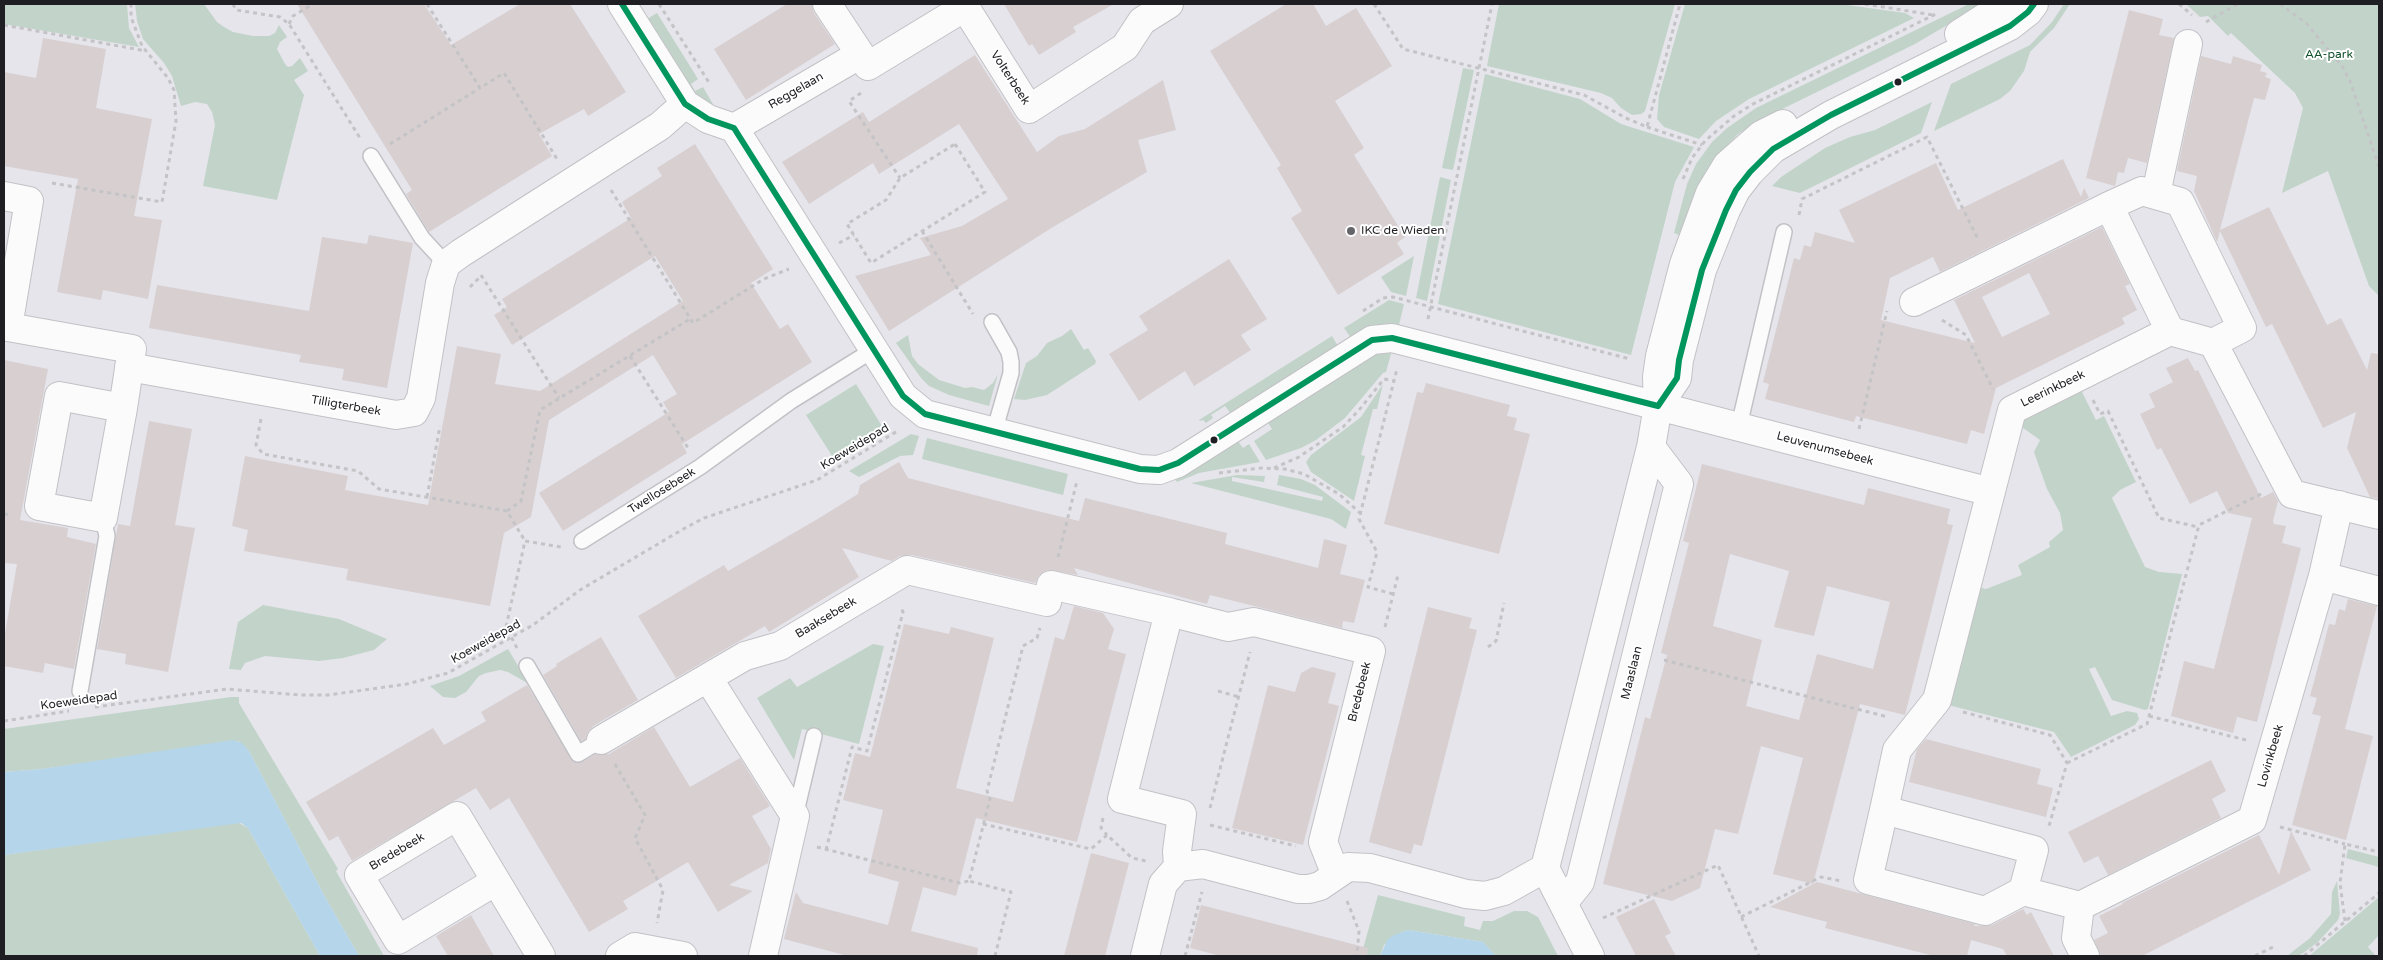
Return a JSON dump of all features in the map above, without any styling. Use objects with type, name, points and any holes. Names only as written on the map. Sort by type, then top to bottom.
[{"type":"street","points":[[622,4],[685,104],[708,119],[734,128],[903,396],[925,414]]},
{"type":"street","points":[[827,4],[863,61]]},
{"type":"street","name":"Volterbeek","points":[[863,61],[964,5],[1029,109],[1126,47],[1142,21],[1169,4]]},
{"type":"street","points":[[1590,956],[1545,868],[1651,447],[1658,406],[1657,378],[1660,356],[1684,264],[1710,193],[1727,165],[1761,135],[1932,49],[1968,29],[2006,4]]},
{"type":"street","points":[[1658,406],[1677,378],[1679,360],[1702,270],[1726,210],[1736,190],[1750,172],[1782,144],[1831,116],[2010,26],[2028,12],[2034,4]]},
{"type":"street","points":[[2156,194],[2195,34]]},
{"type":"street","name":"Reggelaan","points":[[734,128],[863,61]]},
{"type":"street","points":[[446,264],[461,252],[660,126],[685,104]]},
{"type":"street","points":[[1914,302],[2109,206],[2142,191],[2180,202],[2242,328],[2213,343],[2170,331],[2109,206]]},
{"type":"street","points":[[16,198],[8,327],[132,349],[123,408],[103,518],[39,506],[59,396],[123,408]]},
{"type":"street","name":"Tilligterbeek","points":[[129,367],[396,415],[414,412],[420,398],[440,283],[446,264]]},
{"type":"street","name":"Leerinkbeek","points":[[1991,492],[2012,410],[2170,331]]},
{"type":"street","name":"Leuvenumsebeek","points":[[925,414],[1140,469],[1159,470],[1178,464],[1372,340],[1392,338],[1991,492]]},
{"type":"street","points":[[2213,343],[2292,494],[2379,515]]},
{"type":"street","name":"Maaslaan","points":[[1564,902],[1580,882],[1679,484],[1651,447]]},
{"type":"street","points":[[1991,492],[1937,700],[1898,750],[1868,880],[1985,911],[2023,892],[2080,906],[2252,820]]},
{"type":"street","name":"Lovinkbeek","points":[[2252,820],[2323,576],[2339,505]]},
{"type":"street","name":"Baaksebeek","points":[[601,740],[745,656],[780,646],[907,570],[1169,612]]},
{"type":"street","points":[[2323,576],[2379,591]]},
{"type":"street","points":[[1145,956],[1163,884],[1178,867],[1177,851],[1194,819],[1122,799],[1169,612]]},
{"type":"street","name":"Bredebeek","points":[[1169,612],[1228,627],[1254,622],[1370,651],[1323,842],[1332,865]]},
{"type":"street","points":[[708,678],[795,816],[763,956]]},
{"type":"street","points":[[1884,810],[2034,850],[2023,892]]},
{"type":"street","name":"Bredebeek","points":[[496,881],[398,940],[359,875],[457,816],[496,881],[541,956]]},
{"type":"street","points":[[1178,867],[1208,866],[1309,889],[1320,886],[1332,865],[1370,868],[1466,894],[1485,896],[1504,891],[1545,868]]},
{"type":"street","points":[[2080,906],[2076,938],[2085,956]]},
{"type":"street","points":[[620,956],[635,947],[683,956]]},
{"type":"lane","points":[[371,156],[422,238],[446,264]]},
{"type":"lane","points":[[1739,426],[1784,232]]},
{"type":"lane","points":[[985,322],[1009,352],[1011,362],[1011,373],[994,432]]},
{"type":"lane","name":"Twellosebeek","points":[[582,541],[700,467],[791,401],[873,350]]},
{"type":"lane","points":[[80,691],[107,536],[103,518]]},
{"type":"lane","points":[[527,666],[578,754],[601,740]]},
{"type":"lane","points":[[795,816],[814,736]]},
{"type":"path","points":[[16,198],[43,181],[162,202],[176,121],[174,90],[168,78],[146,50],[136,33],[131,4]]},
{"type":"path","points":[[233,4],[236,10],[280,17],[289,24],[371,156],[504,73],[559,161],[588,172],[693,323],[764,279],[816,258]]},
{"type":"path","points":[[289,24],[293,16],[313,4]]},
{"type":"path","points":[[427,4],[480,88]]},
{"type":"path","points":[[659,4],[714,90]]},
{"type":"path","points":[[1374,4],[1403,50],[1584,95],[1646,127],[1702,145]]},
{"type":"path","points":[[1393,594],[1368,587],[1378,552],[1359,519],[1360,513],[1394,381],[1412,342],[1479,68],[1492,4]]},
{"type":"path","points":[[1646,127],[1680,4]]},
{"type":"path","points":[[1865,4],[1934,15]]},
{"type":"path","points":[[2195,34],[2238,4]]},
{"type":"path","points":[[2280,4],[2306,23],[2342,66],[2350,81],[2379,167]]},
{"type":"path","points":[[4,25],[146,50]]},
{"type":"path","points":[[863,61],[861,81],[867,89],[849,101],[900,178]]},
{"type":"path","points":[[1784,232],[1797,223],[1802,199],[1927,136],[1990,264]]},
{"type":"path","points":[[955,144],[985,192],[872,263],[847,224],[886,200],[900,178],[955,144]]},
{"type":"path","points":[[922,231],[985,322]]},
{"type":"path","points":[[446,264],[482,275],[559,398]]},
{"type":"path","points":[[1410,301],[1412,342]]},
{"type":"path","points":[[1853,456],[1887,311],[1914,302],[1966,334],[1997,397],[2012,410]]},
{"type":"path","points":[[265,392],[256,445],[263,454],[358,471],[379,489],[508,511],[521,501],[540,410],[690,319]]},
{"type":"path","points":[[630,356],[700,467]]},
{"type":"path","points":[[2080,376],[2100,414],[2108,411],[2159,518],[2198,527]]},
{"type":"path","points":[[1274,469],[1299,457],[1343,427],[1384,379],[1394,381]]},
{"type":"path","name":"Koeweidepad","points":[[86,708],[227,689],[313,696],[407,684],[448,673],[533,625],[580,590],[685,528],[704,518],[817,480],[925,414]]},
{"type":"path","points":[[969,881],[990,800],[987,791],[1023,646],[1038,638],[1084,454]]},
{"type":"path","points":[[1211,474],[1252,469],[1274,469],[1304,474],[1339,494],[1360,513]]},
{"type":"path","points":[[2067,763],[2147,724],[2199,525],[2286,481]]},
{"type":"path","points":[[508,511],[525,541],[506,627],[511,638]]},
{"type":"path","points":[[525,541],[566,548],[582,541]]},
{"type":"path","points":[[1370,651],[1384,632],[1398,575]]},
{"type":"path","points":[[886,583],[903,612],[867,751],[852,747],[826,850],[960,884],[969,881],[1012,892],[995,956]]},
{"type":"path","points":[[1488,647],[1496,641],[1504,603]]},
{"type":"path","points":[[1254,622],[1252,646],[1239,698],[1194,819],[1332,865],[1359,931],[1357,956]]},
{"type":"path","points":[[1637,653],[1926,714],[2050,735],[2067,763],[2046,839],[2034,850]]},
{"type":"path","points":[[1218,691],[1239,698]]},
{"type":"path","name":"Koeweidepad","points":[[4,721],[77,710]]},
{"type":"path","points":[[2149,716],[2274,747]]},
{"type":"path","points":[[601,740],[645,815],[635,838],[663,890],[652,949]]},
{"type":"path","points":[[2252,820],[2379,852]]},
{"type":"path","points":[[983,824],[1091,849],[1107,836],[1132,858],[1178,867]]},
{"type":"path","points":[[2345,844],[2340,884],[2345,921]]},
{"type":"path","points":[[1576,930],[1718,865],[1759,956]]},
{"type":"path","points":[[1185,956],[1208,866]]},
{"type":"path","points":[[1741,917],[1821,876],[1853,885],[1868,880]]},
{"type":"path","points":[[2304,956],[2379,893]]},
{"type":"path","points":[[2255,956],[2273,947]]},
{"type":"green space","points":[[4,4],[127,4],[129,28],[139,47],[4,24]]},
{"type":"green space","points":[[135,4],[204,4],[217,22],[224,27],[233,32],[253,36],[269,36],[275,33],[279,25],[287,37],[280,42],[277,49],[285,64],[288,67],[292,66],[300,58],[308,71],[294,80],[304,95],[277,200],[203,186],[215,125],[212,112],[207,104],[195,102],[181,106],[172,76],[164,63],[143,39],[137,21]]},
{"type":"green space","points":[[1499,4],[1675,4],[1645,111],[1641,114],[1632,115],[1621,108],[1612,98],[1601,93],[1487,66]]},
{"type":"green space","points":[[1685,4],[1840,4],[1905,13],[1914,18],[1749,99],[1716,121],[1699,139],[1664,127],[1657,119],[1659,95]]},
{"type":"green space","points":[[1969,4],[1983,4],[1915,44],[1768,116],[1738,134],[1714,160],[1690,207],[1679,235],[1674,233],[1687,184],[1696,164],[1712,142],[1727,128],[1756,108]]},
{"type":"green space","points":[[2064,4],[2070,4],[2054,28],[2030,52],[2024,71],[2010,91],[2000,99],[1934,131],[1951,84],[2030,45],[2052,22]]},
{"type":"green space","name":"AA-park","points":[[2186,4],[2379,4],[2379,296],[2369,286],[2328,171],[2282,193],[2303,108],[2295,93],[2231,33],[2228,36],[2208,16],[2200,17]]},
{"type":"green space","points":[[657,13],[698,79],[691,84],[695,91],[703,87],[714,106],[698,99],[647,19]]},
{"type":"green space","points":[[1463,68],[1474,70],[1453,170],[1442,168]]},
{"type":"green space","points":[[1485,74],[1580,99],[1621,124],[1694,147],[1675,182],[1631,355],[1438,304]]},
{"type":"green space","points":[[1932,102],[1921,133],[1800,193],[1772,186],[1781,177],[1825,148],[1850,137],[1875,130]]},
{"type":"green space","points":[[1440,177],[1451,180],[1427,301],[1416,298]]},
{"type":"green space","points":[[1414,256],[1406,296],[1391,292],[1381,277]]},
{"type":"green space","points":[[1389,300],[1404,304],[1399,325],[1382,324],[1374,326],[1351,338],[1344,328]]},
{"type":"green space","points":[[1071,329],[1084,350],[1088,348],[1096,361],[1095,364],[1047,395],[1025,400],[1014,399],[1026,363],[1037,356],[1047,343],[1062,336]]},
{"type":"green space","points":[[908,335],[912,356],[918,364],[939,380],[965,388],[972,387],[984,390],[993,383],[998,374],[989,406],[949,395],[929,386],[896,343]]},
{"type":"green space","points":[[1332,336],[1338,346],[1231,414],[1225,406],[1211,415],[1213,418],[1206,423],[1203,420],[1199,420]]},
{"type":"green space","points":[[1392,350],[1386,372],[1383,373],[1345,418],[1316,440],[1301,448],[1266,460],[1254,441],[1272,429],[1267,421],[1376,352]]},
{"type":"green space","points":[[856,384],[882,426],[832,456],[806,415]]},
{"type":"green space","points":[[1383,384],[1377,409],[1373,409],[1361,455],[1365,456],[1354,501],[1311,472],[1306,462],[1311,455],[1361,417]]},
{"type":"green space","points":[[2080,388],[2096,420],[2104,416],[2136,482],[2120,490],[2112,498],[2145,567],[2159,572],[2182,574],[2148,709],[2145,710],[2112,700],[2095,667],[2089,669],[2111,716],[2127,711],[2137,713],[2139,719],[2135,725],[2071,757],[2054,732],[1948,705],[1978,587],[1986,589],[2022,575],[2018,565],[2050,547],[2049,542],[2063,530],[2060,513],[2047,489],[2034,452],[2040,440],[2019,425],[2022,420]]},
{"type":"green space","points":[[911,434],[919,436],[913,455],[900,456],[859,477],[849,471]]},
{"type":"green space","points":[[927,438],[1068,474],[1063,495],[922,459]]},
{"type":"green space","points":[[1237,440],[1243,448],[1249,444],[1260,462],[1199,473],[1177,482],[1175,479]]},
{"type":"green space","points":[[1237,475],[1265,476],[1264,482],[1232,477],[1232,481],[1322,501],[1323,497],[1277,485],[1279,475],[1301,479],[1315,485],[1351,512],[1346,529],[1331,519],[1191,483]]},
{"type":"green space","points":[[263,605],[339,619],[387,639],[374,650],[343,658],[319,661],[265,656],[245,663],[241,670],[229,669],[238,622]]},
{"type":"green space","points":[[873,644],[884,646],[859,744],[802,729],[794,760],[757,698],[790,678],[797,687]]},
{"type":"green space","points":[[508,649],[529,684],[508,672],[500,670],[479,676],[466,692],[455,698],[443,697],[430,686],[459,676]]},
{"type":"green space","points":[[239,697],[239,703],[338,869],[336,871],[384,956],[359,956],[325,897],[249,751],[238,741],[42,769],[4,772],[4,729]]},
{"type":"green space","points":[[237,822],[248,828],[320,956],[4,956],[4,855]]},
{"type":"green space","points":[[2348,849],[2379,857],[2379,867],[2346,858]]},
{"type":"green space","points":[[2337,881],[2340,914],[2338,920],[2318,942],[2299,956],[2287,956],[2310,938],[2331,914],[2332,892]]},
{"type":"green space","points":[[1378,895],[1465,917],[1464,926],[1480,930],[1483,921],[1493,921],[1514,911],[1527,911],[1538,917],[1558,956],[1496,956],[1483,942],[1408,930],[1384,945],[1380,956],[1361,956]]},
{"type":"green space","points":[[2379,897],[2379,935],[2368,947],[2374,956],[2309,956]]},
{"type":"water","points":[[233,740],[242,743],[249,751],[325,897],[359,956],[320,956],[248,828],[241,823],[4,855],[4,772],[42,769]]},
{"type":"water","points":[[1408,930],[1483,942],[1496,956],[1380,956],[1388,939]]},
{"type":"building","points":[[297,4],[424,4],[451,45],[520,4],[570,4],[626,92],[588,116],[584,109],[539,134],[552,156],[429,232],[406,194],[412,190]]},
{"type":"building","points":[[787,4],[812,4],[814,13],[835,44],[746,100],[714,49]]},
{"type":"building","points":[[1004,4],[1114,4],[1073,27],[1076,32],[1039,55],[1032,44],[1029,46]]},
{"type":"building","points":[[1286,4],[1313,4],[1326,26],[1356,8],[1392,66],[1335,101],[1364,148],[1354,155],[1405,237],[1397,243],[1404,254],[1338,295],[1291,218],[1302,211],[1277,168],[1281,165],[1210,51]]},
{"type":"building","points":[[2129,10],[2163,19],[2159,35],[2174,38],[2147,163],[2128,158],[2124,173],[2118,172],[2115,186],[2086,178]]},
{"type":"building","points":[[43,38],[106,49],[96,108],[152,119],[134,216],[162,220],[148,299],[103,290],[101,300],[57,292],[78,179],[4,166],[4,72],[36,78]]},
{"type":"building","points":[[975,55],[1037,152],[1059,136],[1085,129],[1163,80],[1176,130],[1138,140],[1147,172],[1053,227],[889,331],[855,276],[931,255],[920,238],[962,226],[1008,199],[959,124],[879,174],[873,163],[809,204],[782,162],[863,112],[869,122]]},
{"type":"building","points":[[2201,56],[2231,64],[2233,56],[2262,65],[2260,71],[2267,73],[2265,77],[2271,79],[2265,100],[2254,98],[2220,230],[2269,207],[2327,325],[2341,318],[2367,370],[2371,353],[2379,354],[2379,499],[2370,497],[2347,448],[2356,412],[2323,428],[2272,324],[2266,327],[2220,231],[2217,242],[2194,191],[2197,176],[2177,171]]},
{"type":"building","points":[[695,144],[773,269],[751,283],[780,329],[788,324],[812,362],[682,444],[687,453],[563,531],[539,493],[669,412],[663,402],[677,394],[653,355],[549,420],[531,517],[504,533],[490,606],[346,580],[348,569],[244,551],[248,530],[232,526],[245,456],[348,476],[345,490],[428,505],[457,346],[501,354],[495,384],[540,391],[683,301],[655,256],[512,345],[494,315],[507,307],[502,299],[631,218],[622,202],[662,176],[657,168]]},
{"type":"building","points":[[2063,159],[2081,197],[2084,188],[2089,198],[1940,272],[1933,257],[1890,278],[1881,320],[1975,343],[1954,300],[2102,227],[2130,284],[2125,286],[2137,310],[2122,318],[2125,324],[1996,388],[1984,434],[1971,430],[1967,444],[1856,416],[1854,422],[1765,399],[1769,384],[1763,382],[1794,258],[1800,260],[1804,245],[1811,247],[1815,232],[1855,243],[1839,210],[1936,163],[1958,210]],"holes":[[[2029,273],[2050,314],[2002,337],[1982,297]]]},
{"type":"building","points":[[369,235],[413,243],[387,388],[342,380],[344,369],[299,362],[301,355],[149,328],[157,285],[309,311],[322,237],[367,244]]},
{"type":"building","points":[[1229,259],[1267,319],[1241,335],[1251,350],[1194,386],[1185,371],[1139,401],[1109,354],[1148,330],[1139,316]]},
{"type":"building","points":[[2188,358],[2195,371],[2198,370],[2261,498],[2273,492],[2278,501],[2273,521],[2274,524],[2286,526],[2282,543],[2301,548],[2257,722],[2237,717],[2233,733],[2171,716],[2184,661],[2214,669],[2252,518],[2228,513],[2217,491],[2190,504],[2161,448],[2157,450],[2140,414],[2155,407],[2149,394],[2173,382],[2166,368]]},
{"type":"building","points":[[4,360],[48,369],[20,520],[68,528],[67,537],[96,544],[74,669],[45,663],[43,673],[4,666],[4,639],[17,564],[4,563]]},
{"type":"building","points":[[1426,383],[1510,405],[1507,416],[1517,418],[1514,430],[1530,434],[1499,554],[1384,524],[1417,392],[1423,393]]},
{"type":"building","points":[[149,421],[192,429],[175,525],[195,528],[168,672],[125,664],[126,654],[97,649],[118,524],[130,526]]},
{"type":"building","points":[[899,462],[908,478],[1033,510],[1079,521],[1085,498],[1227,533],[1225,544],[1318,568],[1324,539],[1347,545],[1340,574],[1365,580],[1354,623],[1343,621],[1342,628],[1210,595],[1207,604],[1074,568],[1078,575],[1047,570],[1039,575],[1035,583],[912,555],[900,556],[892,561],[842,548],[859,577],[769,632],[765,626],[676,678],[638,616],[724,565],[728,571],[816,520],[858,494],[860,485]]},
{"type":"building","points":[[1702,464],[1864,505],[1868,488],[1950,509],[1947,524],[1953,525],[1905,715],[1860,704],[1813,884],[1773,874],[1803,758],[1761,746],[1738,834],[1715,829],[1700,888],[1672,901],[1603,884],[1645,717],[1650,719],[1667,655],[1661,653],[1689,543],[1683,541]],"holes":[[[1730,554],[1789,571],[1774,627],[1814,636],[1827,586],[1890,602],[1873,669],[1817,654],[1799,720],[1746,706],[1762,640],[1713,626]]]},
{"type":"building","points":[[2348,599],[2377,606],[2345,729],[2373,736],[2346,840],[2292,825],[2321,716],[2312,714],[2317,698],[2310,696],[2329,624],[2335,625],[2339,609],[2345,611]]},
{"type":"building","points":[[1074,606],[1103,613],[1114,629],[1108,649],[1126,654],[1077,842],[976,818],[956,896],[923,887],[911,931],[978,948],[977,956],[848,956],[784,939],[796,892],[803,903],[888,925],[899,882],[868,873],[883,810],[843,800],[855,753],[870,757],[904,624],[949,634],[951,627],[994,638],[956,788],[1013,802],[1055,637],[1064,640]]},
{"type":"building","points":[[1428,607],[1472,618],[1469,628],[1477,630],[1422,846],[1414,844],[1411,854],[1369,842]]},
{"type":"building","points":[[601,637],[638,700],[593,726],[586,738],[581,741],[543,675],[557,666],[556,664]]},
{"type":"building","points":[[1312,667],[1336,673],[1328,703],[1339,706],[1303,845],[1232,828],[1268,685],[1295,692],[1301,673]]},
{"type":"building","points":[[527,685],[574,762],[582,762],[596,754],[609,754],[654,727],[690,787],[740,758],[770,806],[752,816],[771,849],[768,863],[729,885],[753,891],[718,912],[688,862],[623,901],[628,909],[589,932],[509,798],[490,810],[476,788],[352,861],[338,836],[329,841],[306,802],[433,728],[444,745],[486,721],[481,712]]},
{"type":"building","points":[[1926,739],[2041,769],[2037,784],[2053,788],[2046,817],[1909,782],[1917,749]]},
{"type":"building","points":[[2211,760],[2226,791],[2212,799],[2221,818],[2108,875],[2098,856],[2084,863],[2068,832]]},
{"type":"building","points":[[2291,831],[2311,870],[2142,956],[2101,956],[2094,940],[2108,933],[2099,916],[2259,835],[2279,875]]},
{"type":"building","points":[[1091,853],[1129,863],[1105,956],[1064,956]]},
{"type":"building","points":[[1817,882],[1975,924],[1974,926],[1992,925],[2023,909],[2027,915],[2031,912],[2054,956],[2007,956],[2003,949],[1971,940],[1967,956],[1934,956],[1825,928],[1827,922],[1770,907]]},
{"type":"building","points":[[1654,899],[1671,933],[1665,936],[1676,956],[1636,956],[1616,917]]},
{"type":"building","points":[[1201,905],[1368,948],[1367,956],[1221,956],[1190,948]]},
{"type":"building","points":[[471,915],[494,956],[448,956],[436,936]]},
{"type":"transit line","points":[[622,4],[685,104],[708,119],[734,128],[903,396],[925,414],[1140,469],[1159,470],[1178,463],[1372,340],[1392,338],[1658,406]]},
{"type":"transit line","points":[[1658,406],[1677,378],[1679,360],[1702,270],[1726,210],[1736,190],[1750,172],[1773,149],[1831,115],[2010,26],[2028,12],[2034,4]]},
{"type":"place","name":"IKC de Wieden","points":[[1351,231]]}]
